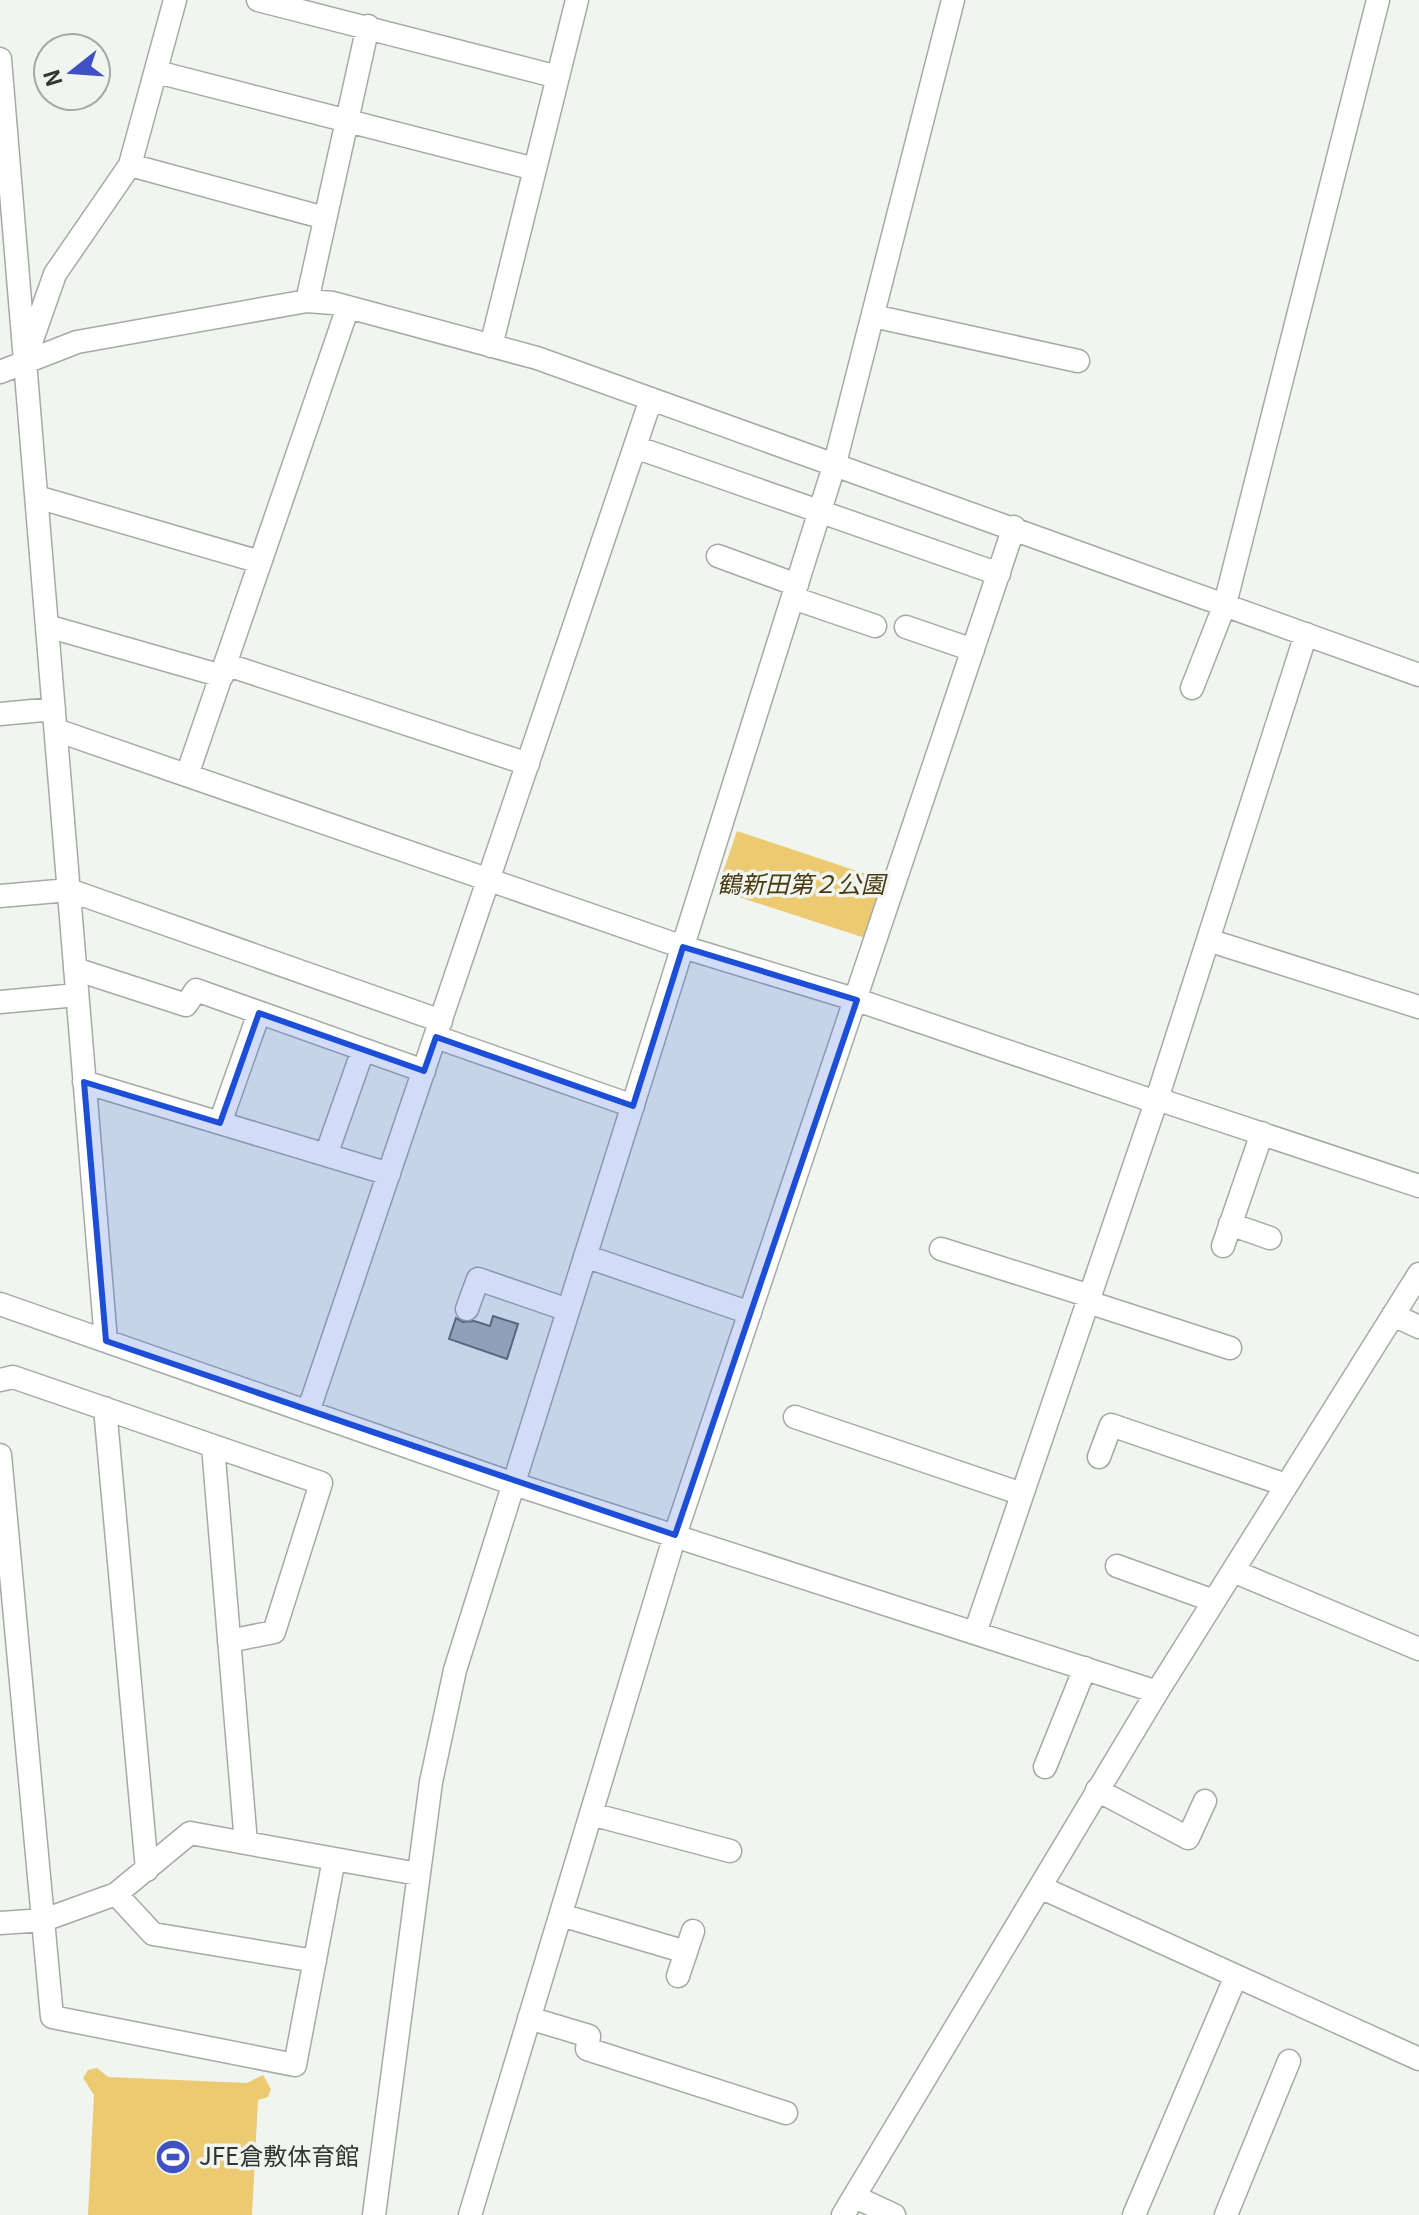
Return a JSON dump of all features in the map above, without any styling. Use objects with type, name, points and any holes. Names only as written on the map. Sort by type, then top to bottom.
[{"type":"street","points":[[25,359],[55,274],[130,165],[175,0]]},
{"type":"street","points":[[258,0],[558,77]]},
{"type":"street","points":[[491,346],[577,0]]},
{"type":"street","points":[[374,2215],[431,1782],[455,1670],[835,463],[953,0]]},
{"type":"street","points":[[1192,688],[1225,604],[1378,0]]},
{"type":"street","points":[[307,301],[368,26]]},
{"type":"street","points":[[0,59],[10,294],[25,359],[106,1341]]},
{"type":"street","points":[[157,72],[535,169]]},
{"type":"street","points":[[130,165],[325,218]]},
{"type":"street","points":[[0,372],[25,359],[77,342],[307,301],[348,307],[491,346],[651,399],[1419,675]]},
{"type":"street","points":[[187,775],[348,307]]},
{"type":"street","points":[[873,316],[1078,361]]},
{"type":"street","points":[[308,1412],[651,399]]},
{"type":"street","points":[[635,447],[821,509],[999,574]]},
{"type":"street","points":[[37,497],[260,562]]},
{"type":"street","points":[[470,2215],[675,1535],[1014,527]]},
{"type":"street","points":[[718,556],[875,626]]},
{"type":"street","points":[[47,626],[224,670],[528,764]]},
{"type":"street","points":[[906,627],[973,650]]},
{"type":"street","points":[[975,1633],[1157,1101],[1306,634]]},
{"type":"street","points":[[0,714],[55,719],[187,775],[683,947],[857,1000],[1419,1186]]},
{"type":"street","points":[[0,896],[69,890],[439,1029],[633,1106]]},
{"type":"street","points":[[1208,940],[1419,1007]]},
{"type":"street","points":[[75,969],[186,1005],[196,990],[424,1071]]},
{"type":"street","points":[[0,1002],[77,995]]},
{"type":"street","points":[[220,1123],[259,1013]]},
{"type":"street","points":[[326,1155],[363,1050]]},
{"type":"street","points":[[84,1082],[389,1174]]},
{"type":"street","points":[[1223,1246],[1262,1133]]},
{"type":"street","points":[[1230,1224],[1270,1238]]},
{"type":"street","points":[[941,1249],[1230,1348]]},
{"type":"street","points":[[585,1256],[750,1313]]},
{"type":"street","points":[[894,2215],[849,2206],[1097,1790],[1419,1274]]},
{"type":"street","points":[[467,1309],[478,1279],[568,1310]]},
{"type":"street","points":[[0,1304],[514,1484],[1157,1692]]},
{"type":"street","points":[[1393,1315],[1419,1327]]},
{"type":"street","points":[[0,1380],[13,1377],[321,1483],[274,1632],[229,1641]]},
{"type":"street","points":[[105,1408],[147,1870]]},
{"type":"street","points":[[795,1417],[1022,1494]]},
{"type":"street","points":[[1099,1457],[1111,1425],[1286,1485]]},
{"type":"street","points":[[213,1446],[246,1843]]},
{"type":"street","points":[[0,1455],[52,2017],[295,2065],[334,1859]]},
{"type":"street","points":[[1117,1566],[1214,1601]]},
{"type":"street","points":[[1233,1571],[1419,1649]]},
{"type":"street","points":[[1045,1767],[1085,1668]]},
{"type":"street","points":[[1097,1790],[1188,1838],[1205,1801]]},
{"type":"street","points":[[591,1814],[730,1851]]},
{"type":"street","points":[[0,1923],[44,1920],[116,1894],[190,1833],[418,1874]]},
{"type":"street","points":[[1040,1887],[1419,2059]]},
{"type":"street","points":[[116,1894],[153,1934],[315,1961]]},
{"type":"street","points":[[561,1915],[689,1941],[678,1976]]},
{"type":"street","points":[[1134,2215],[1236,1976]]},
{"type":"street","points":[[529,2018],[589,2036],[587,2049],[786,2113]]},
{"type":"street","points":[[1226,2215],[1289,2061]]},
{"type":"highlighted area","points":[[683,947],[857,1000],[675,1535],[106,1341],[84,1082],[220,1123],[259,1013],[424,1071],[436,1037],[633,1106]]},
{"type":"green space","name":"鶴新田第２公園","points":[[737,831],[884,880],[865,938],[717,890]]},
{"type":"green space","name":"JFE倉敷体育館","points":[[97,2068],[108,2077],[247,2083],[263,2075],[271,2089],[268,2097],[258,2100],[252,2215],[88,2215],[94,2095],[83,2078],[88,2070]]},
{"type":"building","points":[[493,1316],[518,1324],[507,1359],[449,1339],[456,1318],[490,1326]]},
{"type":"place","name":"JFE倉敷体育館","points":[[173,2157]]}]
